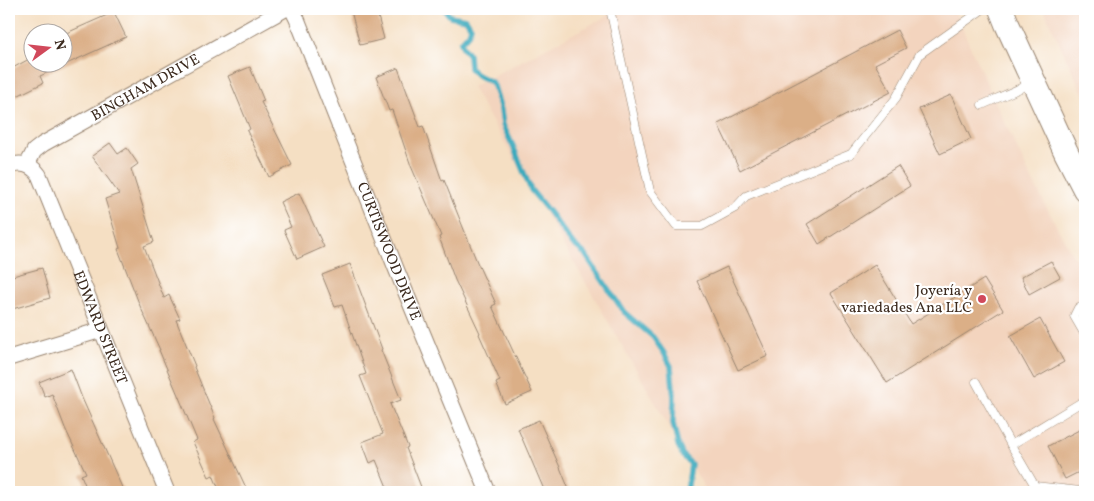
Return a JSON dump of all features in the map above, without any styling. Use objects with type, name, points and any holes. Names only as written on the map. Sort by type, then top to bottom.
[{"type":"main road","points":[[1001,9],[1066,152],[1084,182]]},
{"type":"street","name":"BINGHAM DRIVE","points":[[27,165],[34,151],[43,144],[286,9]]},
{"type":"street","name":"CURTISWOOD DRIVE","points":[[292,9],[398,271],[482,490]]},
{"type":"street","points":[[9,166],[16,164],[27,165]]},
{"type":"street","name":"EDWARD STREET","points":[[27,165],[36,171],[38,175],[167,492]]},
{"type":"street","points":[[9,358],[101,330]]},
{"type":"lane","points":[[610,9],[650,191],[676,226],[702,226],[735,208],[746,196],[851,154],[896,98],[920,54],[983,9]]},
{"type":"lane","points":[[982,105],[1034,82]]},
{"type":"lane","points":[[1085,303],[1078,308],[1074,316],[1085,335]]},
{"type":"lane","points":[[976,382],[1035,486],[1085,490]]},
{"type":"lane","points":[[1011,445],[1085,400]]},
{"type":"shaded area","points":[[620,9],[954,9],[1028,172],[1085,276],[1085,492],[707,492],[472,87]]},
{"type":"shaded area","points":[[1044,9],[1085,9],[1085,98],[1051,26]]},
{"type":"building","points":[[376,9],[384,39],[360,45],[351,11]]},
{"type":"building","points":[[114,12],[126,37],[72,61],[72,31]]},
{"type":"building","points":[[897,30],[906,48],[875,64],[891,92],[740,170],[718,124]]},
{"type":"building","points":[[22,63],[22,72],[49,72],[40,76],[43,83],[9,100],[9,70]]},
{"type":"building","points":[[250,67],[264,101],[261,102],[292,165],[269,177],[247,131],[250,129],[228,76]]},
{"type":"building","points":[[398,68],[420,127],[423,126],[442,181],[444,180],[496,304],[492,306],[532,392],[505,404],[496,383],[500,381],[455,280],[439,237],[441,236],[411,166],[392,110],[389,111],[376,77]]},
{"type":"building","points":[[951,95],[971,139],[940,154],[919,109]]},
{"type":"building","points":[[110,143],[118,154],[127,148],[138,164],[131,169],[154,242],[144,246],[164,298],[169,295],[180,319],[176,320],[214,419],[248,492],[220,492],[213,475],[209,477],[193,442],[197,440],[118,249],[120,248],[105,199],[119,194],[92,156]]},
{"type":"building","points":[[898,166],[910,186],[819,244],[807,224]]},
{"type":"building","points":[[299,193],[324,247],[297,259],[284,230],[291,227],[280,202]]},
{"type":"building","points":[[1051,261],[1060,277],[1029,294],[1021,277]]},
{"type":"building","points":[[350,264],[401,400],[390,404],[408,447],[406,448],[421,487],[408,492],[389,492],[376,460],[370,463],[362,442],[383,434],[360,376],[366,374],[342,305],[335,307],[322,275]]},
{"type":"building","points":[[875,265],[911,324],[984,279],[1003,310],[887,383],[831,293]]},
{"type":"building","points":[[727,267],[768,356],[738,370],[697,281]]},
{"type":"building","points":[[42,268],[50,298],[9,310],[9,277]]},
{"type":"building","points":[[1040,319],[1064,362],[1034,379],[1010,336]]},
{"type":"building","points":[[71,369],[124,492],[88,492],[81,475],[86,473],[52,394],[45,397],[39,382]]},
{"type":"building","points":[[539,420],[570,492],[545,492],[518,429]]},
{"type":"building","points":[[1085,427],[1085,469],[1065,479],[1048,446]]},
{"type":"waterway","points":[[444,9],[450,16],[466,19],[471,27],[469,33],[461,42],[469,55],[470,68],[494,86],[503,125],[531,190],[572,243],[585,254],[624,312],[653,337],[671,366],[674,398],[673,423],[678,445],[683,456],[691,464],[687,492]]},
{"type":"place","name":"Joyería y variedades Ana LLC","points":[[982,299]]}]
